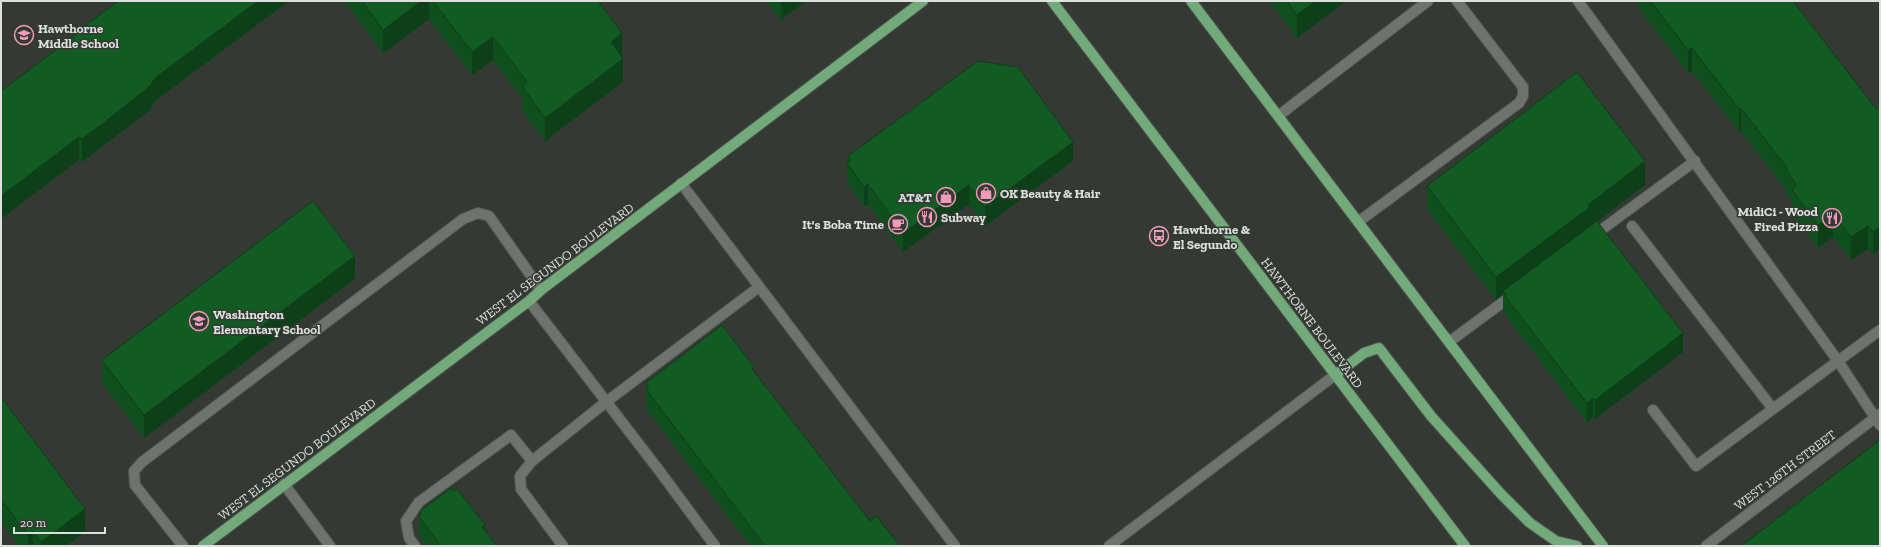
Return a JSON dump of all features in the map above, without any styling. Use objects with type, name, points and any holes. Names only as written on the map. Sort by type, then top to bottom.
[{"type":"main road","name":"WEST EL SEGUNDO BOULEVARD","points":[[203,546],[529,301],[541,290],[923,1]]},
{"type":"main road","name":"HAWTHORNE BOULEVARD","points":[[1052,1],[1465,546]]},
{"type":"main road","points":[[1191,1],[1603,546]]},
{"type":"main road","points":[[1335,375],[1364,353],[1379,348],[1431,416],[1500,494],[1530,523],[1556,541],[1577,546]]},
{"type":"street","points":[[1278,116],[1428,1]]},
{"type":"street","points":[[1358,222],[1519,103],[1523,96],[1523,87],[1457,1]]},
{"type":"street","points":[[1578,1],[1695,161],[1878,419]]},
{"type":"street","points":[[1586,241],[1695,161]]},
{"type":"street","points":[[682,183],[955,546]]},
{"type":"street","points":[[183,546],[135,485],[134,472],[142,462],[463,219],[478,212],[489,216],[541,290]]},
{"type":"street","points":[[1632,226],[1773,409]]},
{"type":"street","points":[[563,546],[521,489],[520,476],[532,461],[606,402],[760,287]]},
{"type":"street","points":[[1449,342],[1523,288]]},
{"type":"street","points":[[529,301],[715,546]]},
{"type":"street","points":[[1653,410],[1696,466],[1880,330]]},
{"type":"street","points":[[1109,546],[1335,375]]},
{"type":"street","name":"WEST 126TH STREET","points":[[1706,546],[1878,419]]},
{"type":"street","points":[[415,546],[409,538],[406,521],[419,502],[511,435],[532,461]]},
{"type":"street","points":[[284,484],[330,546]]},
{"type":"building","points":[[118,1],[258,1],[155,78],[150,86],[106,121],[82,139],[79,137],[1,196],[1,91],[76,35],[75,33]]},
{"type":"building","points":[[362,1],[421,1],[383,30]]},
{"type":"building","points":[[433,1],[598,1],[622,33],[611,42],[623,59],[545,118],[522,86],[527,82],[493,37],[472,52]]},
{"type":"building","points":[[1287,1],[1316,1],[1297,15]]},
{"type":"building","points":[[1651,1],[1793,1],[1876,109],[1880,106],[1880,226],[1873,232],[1868,226],[1851,237],[1833,214],[1818,225],[1792,190],[1797,185],[1786,170],[1788,169],[1692,48],[1688,50]]},
{"type":"building","points":[[978,61],[1018,67],[1073,142],[985,207],[969,185],[903,233],[868,184],[864,187],[847,163],[851,160],[848,156]]},
{"type":"building","points":[[1577,72],[1645,161],[1588,205],[1590,207],[1496,277],[1427,186]]},
{"type":"building","points":[[313,201],[355,256],[144,415],[102,360]]},
{"type":"building","points":[[1597,221],[1683,333],[1595,400],[1593,398],[1587,403],[1505,296],[1507,295],[1503,291]]},
{"type":"building","points":[[722,325],[754,367],[752,369],[870,521],[876,516],[900,546],[765,546],[646,389],[649,386],[646,383]]},
{"type":"building","points":[[1,397],[85,509],[41,542],[33,531],[28,535],[1,499]]},
{"type":"building","points":[[1880,440],[1880,546],[1741,546]]},
{"type":"building","points":[[451,488],[454,491],[457,489],[485,525],[482,527],[497,546],[441,546],[419,516],[422,514],[420,511]]},
{"type":"place","name":"Hawthorne Middle School","points":[[24,35]]},
{"type":"place","name":"OK Beauty & Hair","points":[[986,193]]},
{"type":"place","name":"AT&T","points":[[946,197]]},
{"type":"place","name":"Subway","points":[[927,217]]},
{"type":"place","name":"MidiCi - Wood Fired Pizza","points":[[1832,218]]},
{"type":"place","name":"It's Boba Time","points":[[898,224]]},
{"type":"place","name":"Hawthorne & El Segundo","points":[[1159,236]]},
{"type":"place","name":"Washington Elementary School","points":[[199,321]]}]
